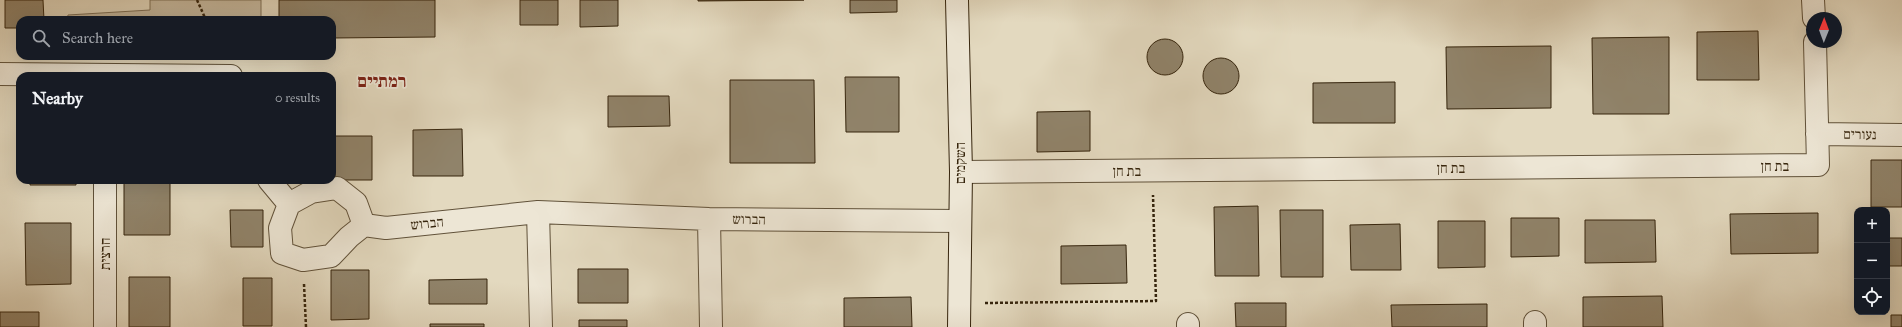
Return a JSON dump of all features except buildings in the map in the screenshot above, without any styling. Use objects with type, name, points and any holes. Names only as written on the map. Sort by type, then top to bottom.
[{"type":"street","name":"השקמים","points":[[957,0],[961,172],[959,327]]},
{"type":"street","points":[[1813,0],[1814,12]]},
{"type":"street","name":"בת חן","points":[[961,172],[1818,166],[1815,48]]},
{"type":"street","points":[[0,74],[16,74]]},
{"type":"street","name":"נעורים","points":[[1817,134],[1902,136]]},
{"type":"street","name":"חרצית","points":[[105,184],[105,327]]},
{"type":"street","points":[[272,184],[289,204]]},
{"type":"street","points":[[337,188],[356,203],[364,225],[349,237],[331,256],[303,260],[282,253],[280,228],[289,204],[311,192],[337,188]]},
{"type":"street","points":[[538,212],[541,327]]},
{"type":"street","name":"הברוש","points":[[364,225],[386,228],[538,212],[709,219],[960,221]]},
{"type":"street","points":[[709,219],[711,327]]},
{"type":"path","points":[[197,0],[204,16]]},
{"type":"path","points":[[959,303],[1156,301],[1153,171]]},
{"type":"path","points":[[303,260],[306,327]]},
{"type":"shaded area","points":[[150,0],[261,0],[261,16],[68,16],[150,10]]},
{"type":"district","name":"רמתיים","points":[[382,81]]}]
